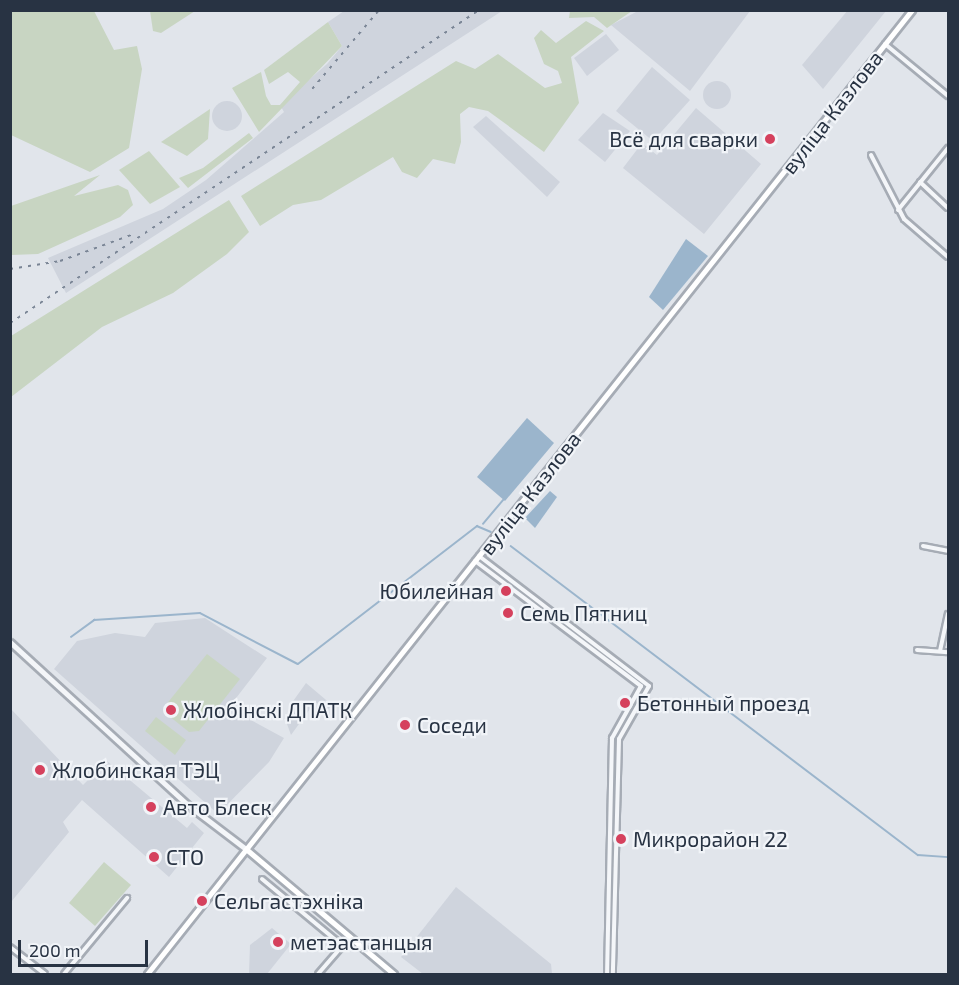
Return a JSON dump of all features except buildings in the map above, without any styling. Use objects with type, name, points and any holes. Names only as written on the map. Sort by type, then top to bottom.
[{"type":"main road","name":"вуліца Казлова","points":[[147,975],[912,10]]},
{"type":"main road","points":[[246,849],[394,975]]},
{"type":"street","points":[[885,44],[948,96]]},
{"type":"street","points":[[898,210],[948,148]]},
{"type":"street","points":[[871,155],[898,210],[948,257]]},
{"type":"street","points":[[920,182],[948,208]]},
{"type":"street","points":[[923,546],[948,551]]},
{"type":"street","points":[[477,559],[641,686],[612,738],[607,975]]},
{"type":"street","points":[[477,559],[650,686],[619,739],[613,975]]},
{"type":"street","points":[[940,651],[948,614]]},
{"type":"street","points":[[10,642],[188,805],[246,849]]},
{"type":"street","points":[[917,650],[948,652]]},
{"type":"street","points":[[262,879],[343,946]]},
{"type":"street","points":[[64,975],[127,898]]},
{"type":"street","points":[[318,975],[350,937]]},
{"type":"street","points":[[10,947],[45,975]]},
{"type":"shaded area","points":[[848,10],[886,11],[823,89],[802,65]]},
{"type":"shaded area","points":[[344,11],[502,11],[66,293],[48,258],[163,209],[206,180],[284,112],[280,105],[327,64],[342,46],[328,22]]},
{"type":"shaded area","points":[[638,11],[750,11],[690,91],[611,25]]},
{"type":"shaded area","points":[[606,34],[619,50],[587,76],[574,58]]},
{"type":"shaded area","points":[[652,67],[690,100],[653,141],[616,111]]},
{"type":"shaded area","points":[[717,81],[727,85],[731,95],[727,105],[717,109],[707,105],[703,95],[707,85]]},
{"type":"shaded area","points":[[227,101],[238,105],[242,116],[238,127],[227,131],[216,127],[212,116],[216,105]]},
{"type":"shaded area","points":[[696,108],[761,164],[704,234],[623,168],[642,143],[657,155]]},
{"type":"shaded area","points":[[603,113],[630,131],[605,162],[578,140]]},
{"type":"shaded area","points":[[486,116],[560,182],[547,197],[473,127]]},
{"type":"shaded area","name":"Жлобінскі ДПАТК","points":[[205,618],[267,658],[233,702],[247,718],[284,738],[269,762],[218,814],[54,669],[77,641],[115,633],[145,637],[155,623]]},
{"type":"shaded area","points":[[306,683],[332,705],[328,709],[315,702],[291,735],[287,724],[291,704]]},
{"type":"shaded area","points":[[11,709],[83,785],[107,761],[187,828],[192,822],[204,833],[169,877],[82,800],[63,822],[69,832],[11,902]]},
{"type":"shaded area","points":[[456,887],[551,964],[552,974],[423,974],[401,957]]},
{"type":"shaded area","name":"метэастанцыя","points":[[272,928],[291,944],[267,974],[249,974],[250,945]]},
{"type":"green space","points":[[150,10],[195,11],[161,33],[153,31]]},
{"type":"green space","points":[[570,10],[632,11],[607,28],[594,17],[569,18]]},
{"type":"green space","points":[[10,11],[94,11],[114,50],[137,46],[142,69],[129,148],[90,172],[11,135]]},
{"type":"green space","points":[[586,21],[604,31],[571,57],[579,103],[544,152],[488,111],[469,107],[460,114],[461,142],[455,164],[433,159],[417,178],[402,172],[393,157],[321,200],[293,205],[260,226],[241,196],[456,61],[475,69],[498,54],[545,88],[562,83],[558,71],[544,64],[534,38],[541,30],[556,43]]},
{"type":"green space","points":[[328,22],[342,46],[259,132],[232,88],[261,72],[266,96],[271,105],[280,105],[300,82],[288,72],[269,84],[264,70]]},
{"type":"green space","points":[[210,109],[208,139],[187,156],[161,142]]},
{"type":"green space","points":[[249,133],[253,138],[188,188],[179,178],[203,168]]},
{"type":"green space","points":[[149,151],[180,187],[150,204],[119,170]]},
{"type":"green space","points":[[100,175],[74,196],[118,185],[128,190],[133,205],[120,217],[38,254],[11,255],[11,206]]},
{"type":"green space","points":[[229,200],[249,232],[227,254],[173,293],[102,327],[11,397],[11,336]]},
{"type":"green space","points":[[207,654],[240,679],[199,731],[189,732],[169,716],[165,706]]},
{"type":"green space","points":[[156,717],[186,740],[175,755],[145,731]]},
{"type":"green space","points":[[104,862],[131,885],[95,926],[69,903]]},
{"type":"water","points":[[686,239],[708,256],[663,310],[649,297]]},
{"type":"water","points":[[527,418],[554,443],[505,501],[477,477]]},
{"type":"water","points":[[550,491],[557,497],[535,528],[525,518]]},
{"type":"waterway","points":[[483,524],[503,500]]},
{"type":"waterway","points":[[71,637],[94,620],[200,613],[298,664],[477,526],[491,532]]},
{"type":"waterway","points":[[511,546],[918,855],[948,857]]},
{"type":"railway","points":[[312,89],[379,10]]},
{"type":"railway","points":[[10,323],[479,10]]},
{"type":"railway","points":[[10,269],[60,261],[131,235]]},
{"type":"place","name":"Всё для сварки","points":[[770,139]]},
{"type":"place","name":"Юбилейная","points":[[506,591]]},
{"type":"place","name":"Семь Пятниц","points":[[508,613]]},
{"type":"place","name":"Бетонный проезд","points":[[625,703]]},
{"type":"place","name":"Жлобінскі ДПАТК","points":[[171,710]]},
{"type":"place","name":"Соседи","points":[[405,725]]},
{"type":"place","name":"Жлобинская ТЭЦ","points":[[40,770]]},
{"type":"place","name":"Авто Блеск","points":[[151,807]]},
{"type":"place","name":"Микрорайон 22","points":[[621,839]]},
{"type":"place","name":"СТО","points":[[154,857]]},
{"type":"place","name":"Сельгастэхніка","points":[[202,901]]},
{"type":"place","name":"метэастанцыя","points":[[278,942]]}]
